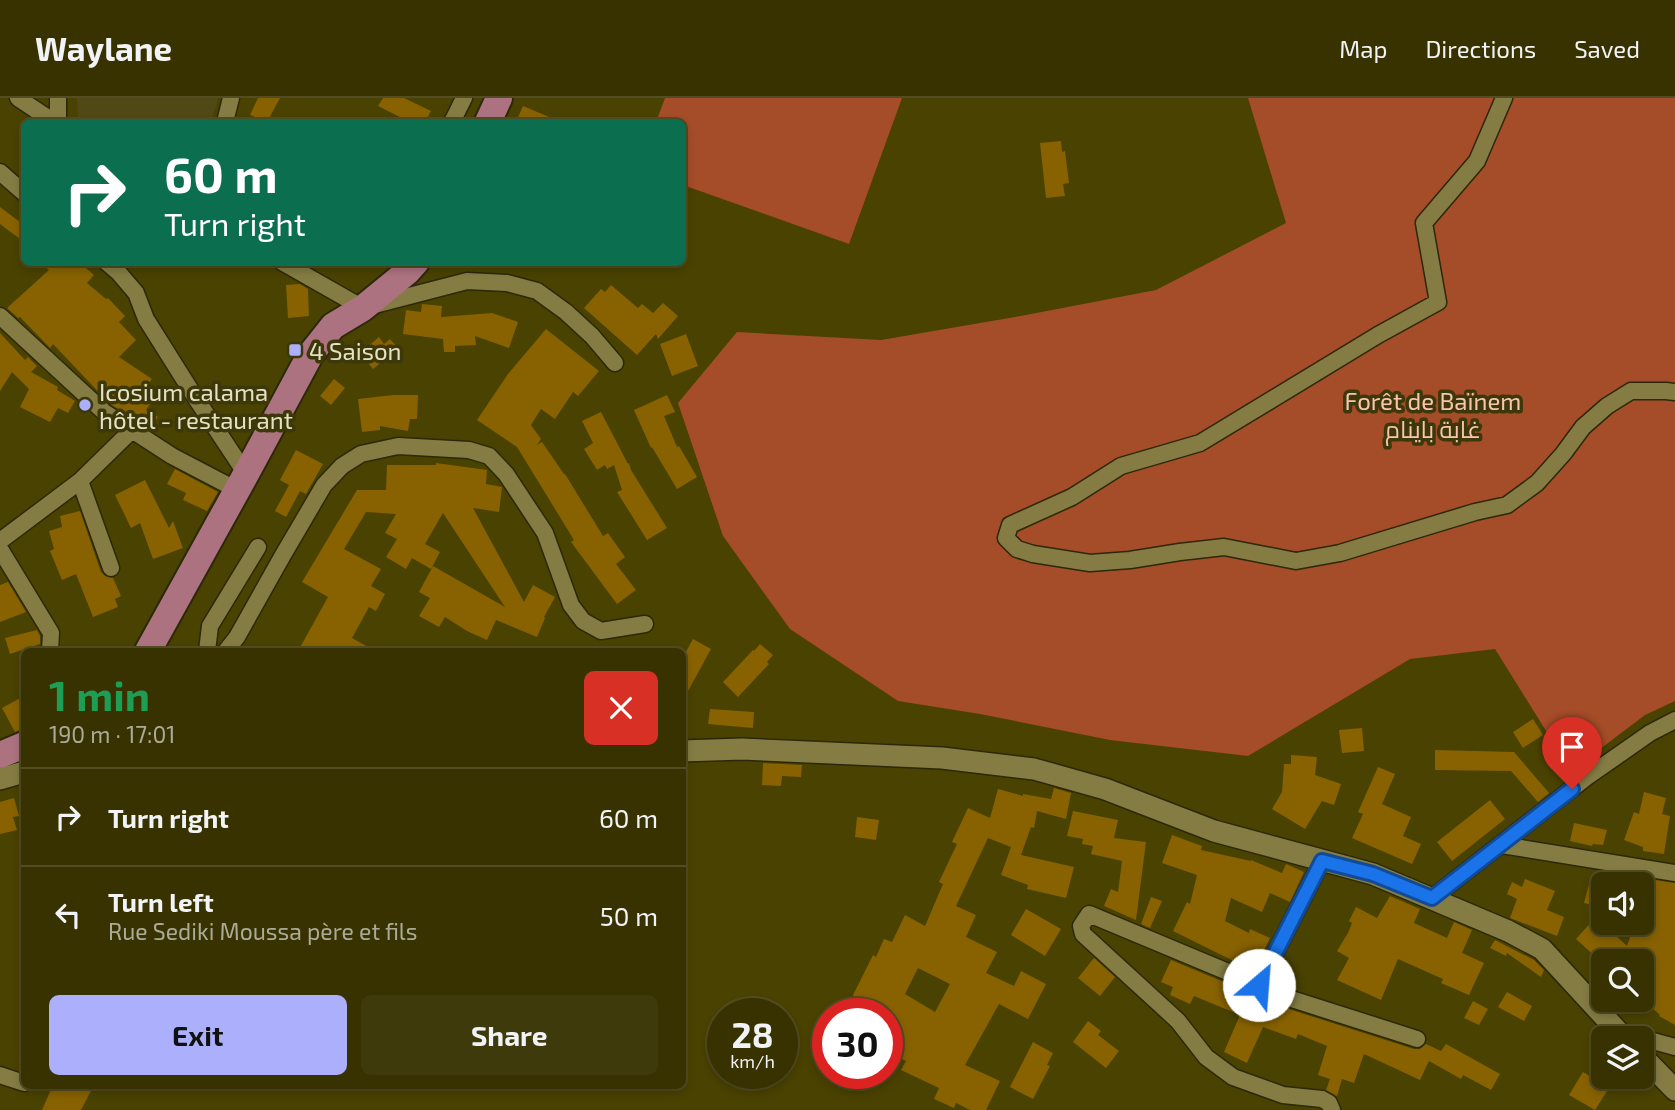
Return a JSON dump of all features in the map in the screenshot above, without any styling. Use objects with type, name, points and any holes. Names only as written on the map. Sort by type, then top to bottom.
[{"type":"main road","points":[[489,119],[499,98]]},
{"type":"main road","points":[[150,648],[310,355],[333,326],[363,308],[408,266]]},
{"type":"main road","points":[[0,755],[21,746]]},
{"type":"street","points":[[18,98],[51,119]]},
{"type":"street","points":[[56,119],[58,98]]},
{"type":"street","points":[[226,119],[231,98]]},
{"type":"street","points":[[454,119],[464,98]]},
{"type":"street","points":[[1504,98],[1477,161],[1424,223],[1438,302],[1378,335],[1200,443],[1121,466],[1072,497],[1010,525],[1006,538],[1017,549],[1090,563],[1224,547],[1296,561],[1340,553],[1475,512],[1507,505],[1537,483],[1583,427],[1607,406],[1631,391],[1675,393]]},
{"type":"street","points":[[0,172],[21,190]]},
{"type":"street","points":[[111,266],[136,292],[146,319],[195,397],[242,482]]},
{"type":"street","points":[[289,266],[363,308],[467,281],[507,283],[537,291],[566,312],[592,336],[615,363]]},
{"type":"street","points":[[0,316],[104,412],[172,456],[242,482]]},
{"type":"street","points":[[0,541],[80,481],[132,430]]},
{"type":"street","points":[[228,648],[324,485],[342,466],[361,454],[398,446],[469,450],[489,456],[506,474],[545,533],[572,606],[583,621],[601,631],[645,624]]},
{"type":"street","points":[[80,481],[111,568]]},
{"type":"street","points":[[207,648],[210,626],[258,547]]},
{"type":"street","points":[[0,549],[51,633],[50,648]]},
{"type":"street","points":[[1432,898],[1587,777],[1650,733],[1675,720]]},
{"type":"street","points":[[686,751],[742,749],[942,758],[1034,769],[1105,789],[1214,831],[1373,874],[1508,931],[1542,949],[1613,1026]]},
{"type":"street","points":[[0,779],[21,773]]},
{"type":"street","points":[[1502,845],[1675,873]]},
{"type":"street","points":[[1259,985],[1322,861]]},
{"type":"street","points":[[1332,1110],[1329,1103],[1322,1098],[1283,1095],[1233,1077],[1206,1058],[1178,1021],[1083,934],[1081,926],[1088,914],[1276,994],[1417,1039]]},
{"type":"street","points":[[1654,1042],[1675,1047]]},
{"type":"street","points":[[1654,1068],[1675,1090]]},
{"type":"street","points":[[0,1075],[21,1082]]},
{"type":"shaded area","points":[[77,98],[218,98],[211,119],[78,119]]},
{"type":"green space","points":[[665,98],[902,98],[849,244],[686,186],[686,119],[657,119]]},
{"type":"green space","name":"Forêt de Baïnem غابة باينام","points":[[1248,98],[1675,98],[1675,701],[1645,715],[1571,771],[1495,649],[1410,659],[1248,756],[1110,740],[898,701],[790,629],[723,536],[678,403],[737,332],[881,340],[1156,290],[1286,223]]},
{"type":"building","points":[[258,98],[280,98],[269,119],[250,115]]},
{"type":"building","points":[[383,98],[404,98],[431,111],[427,119],[404,119],[378,106]]},
{"type":"building","points":[[523,106],[554,119],[517,119]]},
{"type":"building","points":[[1061,141],[1069,183],[1063,184],[1065,196],[1046,198],[1040,143]]},
{"type":"building","points":[[0,207],[21,223],[21,240],[0,224]]},
{"type":"building","points":[[44,266],[84,266],[94,275],[87,283],[108,298],[125,316],[119,322],[136,340],[119,357],[152,379],[139,397],[150,404],[146,410],[158,417],[151,427],[110,404],[53,344],[50,348],[20,317],[7,308],[49,270]]},
{"type":"building","points":[[300,284],[308,289],[309,316],[288,318],[286,285]]},
{"type":"building","points":[[611,285],[638,308],[642,304],[653,313],[663,303],[678,316],[658,339],[656,334],[637,355],[584,308],[601,289],[605,292]]},
{"type":"building","points":[[422,304],[442,306],[441,317],[492,313],[518,322],[509,348],[475,336],[476,345],[455,346],[455,352],[444,352],[443,339],[403,334],[406,310],[421,312]]},
{"type":"building","points":[[546,329],[599,371],[578,396],[573,392],[555,419],[541,409],[531,425],[541,439],[537,445],[542,442],[603,536],[608,533],[625,557],[616,564],[636,590],[617,604],[571,542],[574,540],[517,447],[477,420],[508,374]]},
{"type":"building","points":[[0,333],[25,360],[28,357],[37,366],[31,372],[58,387],[57,390],[75,401],[68,413],[58,408],[50,422],[20,407],[29,389],[12,372],[0,391]]},
{"type":"building","points":[[686,334],[698,366],[672,376],[660,344]]},
{"type":"building","points":[[379,337],[384,344],[390,339],[398,348],[373,369],[360,353]]},
{"type":"building","points":[[334,379],[345,388],[331,405],[320,396]]},
{"type":"building","points":[[418,395],[417,419],[410,419],[408,431],[380,426],[380,430],[362,432],[358,399]]},
{"type":"building","points":[[667,395],[675,412],[664,416],[677,447],[679,446],[697,477],[677,489],[651,448],[634,410]]},
{"type":"building","points":[[601,412],[631,470],[667,528],[647,540],[617,492],[622,490],[614,465],[607,469],[605,465],[597,470],[584,449],[593,443],[582,421]]},
{"type":"building","points":[[296,450],[323,464],[306,494],[300,491],[286,517],[275,511],[289,485],[280,480]]},
{"type":"building","points":[[387,465],[436,465],[487,470],[486,484],[502,487],[499,512],[473,508],[524,602],[533,585],[555,597],[537,637],[496,620],[487,640],[445,617],[439,627],[419,616],[430,598],[419,592],[433,566],[505,607],[443,513],[425,544],[440,552],[431,569],[412,558],[406,569],[386,557],[397,539],[385,533],[396,514],[366,512],[344,549],[381,569],[371,586],[385,594],[376,611],[369,607],[352,638],[370,648],[300,648],[328,597],[302,582],[357,490],[386,490]]},
{"type":"building","points":[[175,469],[218,492],[207,511],[183,500],[186,493],[167,484]]},
{"type":"building","points":[[145,480],[169,528],[173,521],[183,548],[153,559],[140,523],[131,528],[115,495]]},
{"type":"building","points":[[80,511],[101,572],[113,578],[121,596],[115,599],[118,607],[93,617],[76,574],[62,580],[50,551],[54,549],[49,531],[62,527],[60,516]]},
{"type":"building","points":[[8,582],[26,612],[0,622],[0,585]]},
{"type":"building","points":[[37,630],[40,644],[21,648],[10,654],[5,638]]},
{"type":"building","points":[[693,639],[711,649],[686,695],[686,652]]},
{"type":"building","points":[[760,644],[773,655],[767,662],[769,664],[738,697],[723,682]]},
{"type":"building","points":[[21,698],[21,729],[15,732],[2,708]]},
{"type":"building","points":[[710,709],[754,712],[753,728],[708,724]]},
{"type":"building","points":[[1533,719],[1543,735],[1523,748],[1513,732]]},
{"type":"building","points":[[1362,728],[1364,751],[1342,753],[1339,730]]},
{"type":"building","points":[[1435,750],[1514,752],[1549,793],[1538,802],[1511,771],[1435,770]]},
{"type":"building","points":[[1291,755],[1317,757],[1315,775],[1341,784],[1334,805],[1322,801],[1305,829],[1272,809],[1282,792],[1284,764],[1291,764]]},
{"type":"building","points":[[763,763],[802,765],[801,777],[782,776],[781,786],[762,785]]},
{"type":"building","points":[[1378,767],[1395,774],[1382,804],[1411,817],[1403,836],[1421,844],[1412,864],[1352,838],[1363,814],[1358,812]]},
{"type":"building","points":[[1054,788],[1071,793],[1066,819],[1037,811],[1034,828],[1031,827],[1021,855],[1074,867],[1066,898],[1027,889],[1028,885],[1001,875],[1011,847],[988,838],[956,906],[976,915],[966,937],[997,952],[986,973],[1014,986],[1021,971],[1046,984],[1028,1019],[999,1004],[965,1065],[1000,1081],[986,1110],[970,1110],[956,1103],[954,1108],[934,1099],[939,1088],[903,1071],[906,1061],[903,1060],[903,998],[853,998],[853,995],[873,955],[876,957],[884,939],[892,942],[905,915],[925,926],[943,884],[939,882],[957,844],[952,842],[968,808],[990,818],[998,789],[1051,799]],"holes":[[[918,968],[950,984],[935,1012],[905,994]]]},
{"type":"building","points":[[1644,792],[1666,798],[1662,814],[1670,816],[1664,854],[1643,851],[1643,847],[1624,840],[1634,812],[1639,814]]},
{"type":"building","points":[[14,798],[19,816],[13,817],[17,830],[0,834],[0,802]]},
{"type":"building","points":[[1490,800],[1505,819],[1452,861],[1437,842]]},
{"type":"building","points":[[1073,811],[1118,820],[1114,838],[1146,842],[1136,920],[1104,906],[1111,889],[1118,892],[1122,861],[1091,854],[1093,846],[1082,844],[1083,839],[1067,836]]},
{"type":"building","points":[[857,817],[879,820],[876,840],[855,837]]},
{"type":"building","points":[[1574,823],[1607,830],[1603,845],[1592,846],[1570,841]]},
{"type":"building","points":[[1172,835],[1202,846],[1201,850],[1251,860],[1282,873],[1286,864],[1304,872],[1290,902],[1270,893],[1262,912],[1231,898],[1225,921],[1249,933],[1250,929],[1270,938],[1254,971],[1173,931],[1187,902],[1190,904],[1197,875],[1162,863]]},
{"type":"building","points":[[1591,877],[1591,905],[1584,903]]},
{"type":"building","points":[[1525,879],[1555,891],[1547,910],[1564,917],[1557,936],[1510,918],[1517,899],[1507,894],[1512,882],[1522,887]]},
{"type":"building","points":[[1654,880],[1675,883],[1675,1025],[1659,1016],[1654,1010],[1654,949],[1591,949],[1591,953],[1576,939],[1591,922],[1591,935],[1615,935],[1627,946],[1631,935],[1654,935]]},
{"type":"building","points":[[1390,896],[1420,909],[1414,923],[1447,938],[1454,922],[1472,930],[1462,953],[1484,963],[1469,995],[1441,983],[1443,979],[1398,959],[1381,1000],[1337,980],[1349,958],[1337,951],[1348,933],[1352,923],[1349,921],[1356,907],[1377,918]]},
{"type":"building","points":[[1151,897],[1162,901],[1150,928],[1141,924]]},
{"type":"building","points":[[1026,909],[1061,929],[1045,956],[1011,935]]},
{"type":"building","points":[[1495,940],[1534,960],[1544,970],[1541,977],[1507,953],[1506,956],[1490,948]]},
{"type":"building","points":[[1094,958],[1115,977],[1100,996],[1078,978]]},
{"type":"building","points":[[1171,960],[1273,1004],[1414,1049],[1420,1049],[1426,1044],[1441,1051],[1446,1044],[1500,1074],[1491,1090],[1463,1075],[1461,1079],[1429,1061],[1420,1080],[1364,1054],[1354,1083],[1342,1079],[1337,1096],[1326,1090],[1330,1079],[1318,1075],[1327,1046],[1298,1034],[1296,1039],[1263,1027],[1247,1063],[1224,1052],[1240,1015],[1194,996],[1190,1004],[1170,995],[1173,987],[1161,982]]},
{"type":"building","points":[[1507,992],[1532,1006],[1524,1021],[1498,1007]]},
{"type":"building","points":[[1473,1001],[1488,1009],[1479,1025],[1464,1018]]},
{"type":"building","points":[[1088,1021],[1101,1031],[1098,1035],[1119,1051],[1106,1068],[1073,1042]]},
{"type":"building","points":[[1033,1042],[1053,1053],[1047,1065],[1050,1066],[1033,1099],[1010,1087]]},
{"type":"building","points":[[1583,1072],[1591,1077],[1591,1089],[1608,1089],[1595,1110],[1569,1095]]},
{"type":"building","points":[[51,1089],[92,1089],[81,1110],[42,1110]]},
{"type":"place","name":"4 Saison","points":[[295,350]]},
{"type":"place","name":"Icosium calama hôtel - restaurant","points":[[85,405]]},
{"type":"route","points":[[1259,985],[1322,861],[1373,874],[1432,898],[1572,789]]}]
